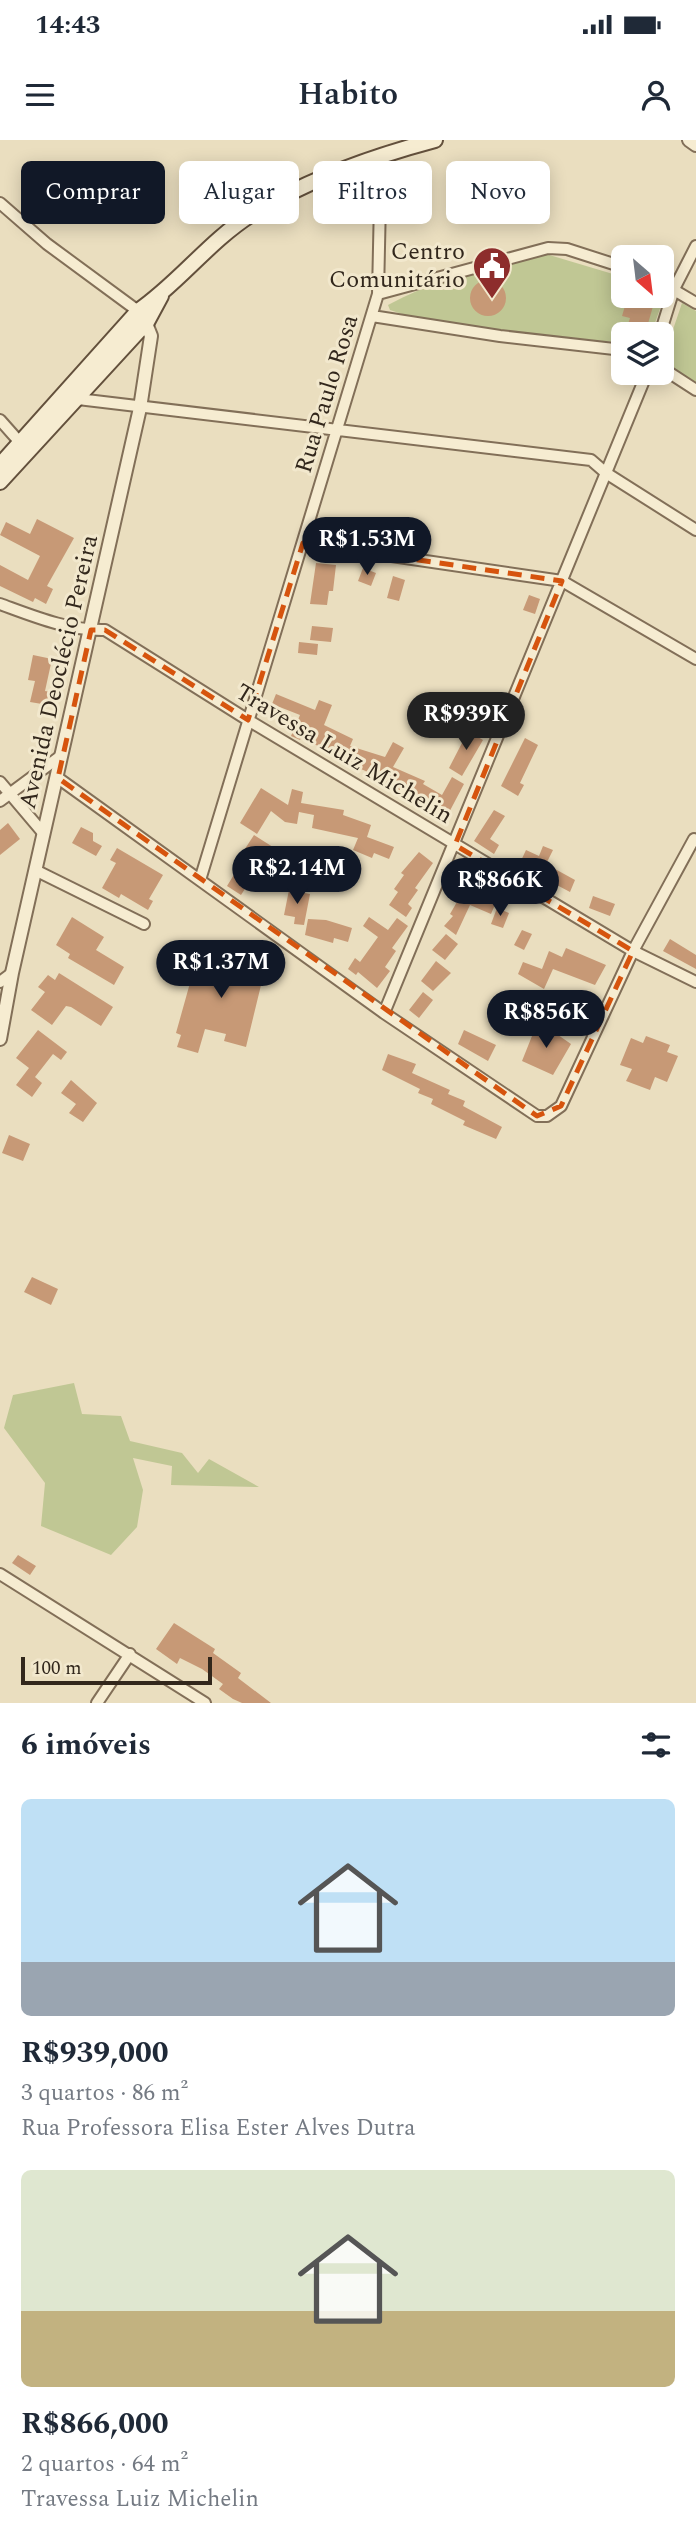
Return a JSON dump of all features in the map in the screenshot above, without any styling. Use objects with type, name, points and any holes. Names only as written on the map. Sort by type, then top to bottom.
[{"type":"main road","points":[[0,482],[24,448],[161,295],[203,253],[251,215],[320,179],[381,155],[435,140]]},
{"type":"main road","points":[[0,465],[24,448],[78,399],[143,316]]},
{"type":"street","points":[[689,140],[696,145]]},
{"type":"street","name":"Rua Paulo Rosa","points":[[200,880],[378,294],[381,155]]},
{"type":"street","points":[[0,203],[47,244],[143,316]]},
{"type":"street","points":[[696,246],[674,289],[696,303]]},
{"type":"street","points":[[378,294],[548,248],[567,249],[611,263]]},
{"type":"street","name":"Avenida Deoclécio Pereira","points":[[0,1040],[35,870],[141,408],[151,336],[143,316]]},
{"type":"street","points":[[372,316],[500,336],[611,348]]},
{"type":"street","points":[[674,376],[696,390]]},
{"type":"street","points":[[384,1013],[642,385]]},
{"type":"street","points":[[78,399],[591,460],[606,473],[696,530]]},
{"type":"street","points":[[0,420],[24,448]]},
{"type":"street","points":[[303,543],[562,580],[696,659]]},
{"type":"street","name":"Travessa Luiz Michelin","points":[[0,604],[41,619],[91,630],[105,630],[455,845],[633,951],[696,982]]},
{"type":"street","points":[[5,797],[62,755]]},
{"type":"street","points":[[58,778],[384,1013],[537,1116],[547,1116],[561,1106],[633,951],[694,839]]},
{"type":"street","points":[[0,782],[5,797],[44,834]]},
{"type":"street","points":[[35,870],[144,924]]},
{"type":"street","points":[[0,982],[12,974]]},
{"type":"street","points":[[0,1574],[205,1703]]},
{"type":"street","points":[[97,1703],[130,1654]]},
{"type":"highlighted area","points":[[303,543],[562,581],[455,845],[633,951],[561,1106],[537,1116],[58,778],[91,630],[105,630],[248,720]]},
{"type":"green space","points":[[546,254],[611,273],[611,308],[660,308],[655,322],[611,322],[611,342],[501,331],[405,315],[390,310],[388,305],[426,287],[505,263]]},
{"type":"green space","points":[[682,303],[696,311],[696,383],[674,369],[674,327]]},
{"type":"green space","points":[[74,1383],[82,1414],[121,1416],[130,1441],[182,1453],[198,1473],[209,1459],[259,1487],[171,1485],[172,1466],[133,1458],[143,1490],[137,1527],[111,1555],[41,1526],[45,1483],[4,1428],[13,1395]]},
{"type":"building","points":[[488,280],[501,285],[506,298],[501,311],[488,316],[475,311],[470,298],[475,285]]},
{"type":"building","points":[[624,308],[653,308],[648,322],[629,322],[630,318],[622,316]]},
{"type":"building","points":[[37,519],[74,538],[47,586],[53,589],[46,604],[35,598],[33,602],[0,586],[0,565],[28,580],[40,556],[0,535],[6,522],[30,534]]},
{"type":"building","points":[[316,563],[336,565],[333,591],[329,591],[327,605],[310,604]]},
{"type":"building","points":[[363,568],[376,573],[371,586],[358,581]]},
{"type":"building","points":[[393,576],[405,580],[399,601],[387,598]]},
{"type":"building","points":[[529,595],[540,599],[535,614],[523,610]]},
{"type":"building","points":[[312,626],[333,628],[331,642],[310,640]]},
{"type":"building","points":[[299,642],[318,644],[317,655],[298,653]]},
{"type":"building","points":[[33,655],[52,659],[45,691],[51,692],[48,705],[30,702],[35,681],[28,680]]},
{"type":"building","points":[[276,694],[315,710],[319,700],[332,705],[324,725],[353,739],[350,746],[385,757],[393,742],[404,748],[393,767],[425,781],[423,784],[442,795],[452,777],[464,784],[444,822],[419,806],[421,802],[374,778],[375,775],[349,764],[351,760],[302,739],[303,735],[300,740],[291,736],[300,715],[272,704]]},
{"type":"building","points":[[464,729],[483,740],[462,776],[449,768],[463,741],[459,739]]},
{"type":"building","points":[[525,738],[538,745],[520,783],[524,785],[518,796],[501,786]]},
{"type":"building","points":[[261,788],[288,805],[292,789],[303,792],[301,803],[344,810],[343,815],[371,825],[367,837],[394,847],[389,859],[374,853],[372,858],[353,850],[358,838],[312,828],[314,815],[299,812],[297,824],[285,822],[271,811],[257,834],[240,823]]},
{"type":"building","points":[[494,810],[505,816],[490,839],[499,845],[494,854],[474,841]]},
{"type":"building","points":[[8,823],[20,839],[0,855],[0,830]]},
{"type":"building","points":[[81,827],[93,833],[93,841],[102,846],[96,856],[72,843]]},
{"type":"building","points":[[254,835],[276,849],[254,883],[250,881],[241,895],[227,886],[243,860],[239,858]]},
{"type":"building","points":[[543,846],[553,850],[546,864],[575,880],[570,892],[519,865],[526,850],[539,856]]},
{"type":"building","points":[[117,848],[163,875],[149,899],[153,901],[148,910],[121,894],[119,898],[102,888],[116,863],[110,860]]},
{"type":"building","points":[[277,848],[292,851],[284,890],[269,887]]},
{"type":"building","points":[[419,852],[433,863],[415,888],[418,890],[408,904],[412,908],[406,917],[389,905],[398,892],[394,889],[404,875],[401,873]]},
{"type":"building","points":[[465,879],[482,889],[479,893],[497,900],[491,914],[470,905],[456,935],[444,926],[453,916],[450,914],[461,895],[457,893]]},
{"type":"building","points":[[289,890],[310,894],[304,925],[294,924],[295,917],[284,915]]},
{"type":"building","points":[[593,896],[615,904],[610,916],[589,908]]},
{"type":"building","points":[[497,908],[509,913],[503,928],[491,924]]},
{"type":"building","points":[[72,917],[104,937],[96,950],[124,967],[114,985],[68,958],[70,954],[56,945]]},
{"type":"building","points":[[369,917],[388,930],[397,918],[408,926],[392,948],[396,951],[385,967],[390,971],[377,988],[358,972],[356,975],[348,969],[355,958],[360,962],[378,937],[363,926]]},
{"type":"building","points":[[308,919],[326,920],[352,928],[348,942],[334,938],[333,943],[305,935]]},
{"type":"building","points":[[522,930],[532,934],[524,950],[514,945]]},
{"type":"building","points":[[446,934],[458,944],[445,960],[432,950]]},
{"type":"building","points":[[670,939],[696,955],[696,969],[663,951]]},
{"type":"building","points":[[231,947],[247,950],[259,959],[254,978],[262,981],[246,1047],[224,1041],[226,1034],[205,1029],[198,1053],[177,1047],[181,1035],[176,1033],[197,958],[225,966]]},
{"type":"building","points":[[566,948],[606,965],[595,985],[553,969],[544,989],[518,974],[523,962],[542,969],[549,951],[562,957]]},
{"type":"building","points":[[436,961],[451,973],[433,991],[421,981]]},
{"type":"building","points":[[59,973],[113,1007],[101,1026],[71,1007],[66,1006],[52,1025],[31,1010],[45,992],[38,987],[48,975],[55,980]]},
{"type":"building","points":[[423,992],[433,1000],[419,1018],[409,1010]]},
{"type":"building","points":[[538,1021],[571,1044],[553,1075],[522,1061]]},
{"type":"building","points":[[38,1030],[67,1052],[61,1060],[53,1054],[35,1077],[42,1083],[32,1097],[16,1085],[29,1068],[16,1058]]},
{"type":"building","points":[[464,1030],[496,1045],[488,1061],[458,1044]]},
{"type":"building","points":[[646,1036],[670,1045],[667,1052],[678,1056],[667,1082],[655,1077],[650,1090],[626,1081],[632,1069],[620,1065],[631,1038],[643,1043]]},
{"type":"building","points":[[388,1054],[416,1064],[412,1073],[450,1090],[448,1094],[465,1101],[463,1106],[502,1127],[496,1139],[463,1125],[465,1121],[431,1104],[433,1099],[418,1093],[420,1089],[382,1070]]},
{"type":"building","points":[[71,1080],[97,1103],[83,1122],[69,1113],[76,1104],[61,1093]]},
{"type":"building","points":[[9,1135],[30,1144],[23,1161],[2,1153]]},
{"type":"building","points":[[32,1277],[58,1289],[51,1305],[24,1292]]},
{"type":"building","points":[[18,1555],[36,1566],[30,1575],[12,1563]]},
{"type":"building","points":[[174,1623],[215,1649],[213,1653],[241,1673],[238,1678],[271,1703],[242,1703],[233,1699],[219,1689],[223,1684],[202,1669],[180,1658],[177,1664],[156,1649]]},
{"type":"place","name":"Centro Comunitário","points":[[492,300]]}]
